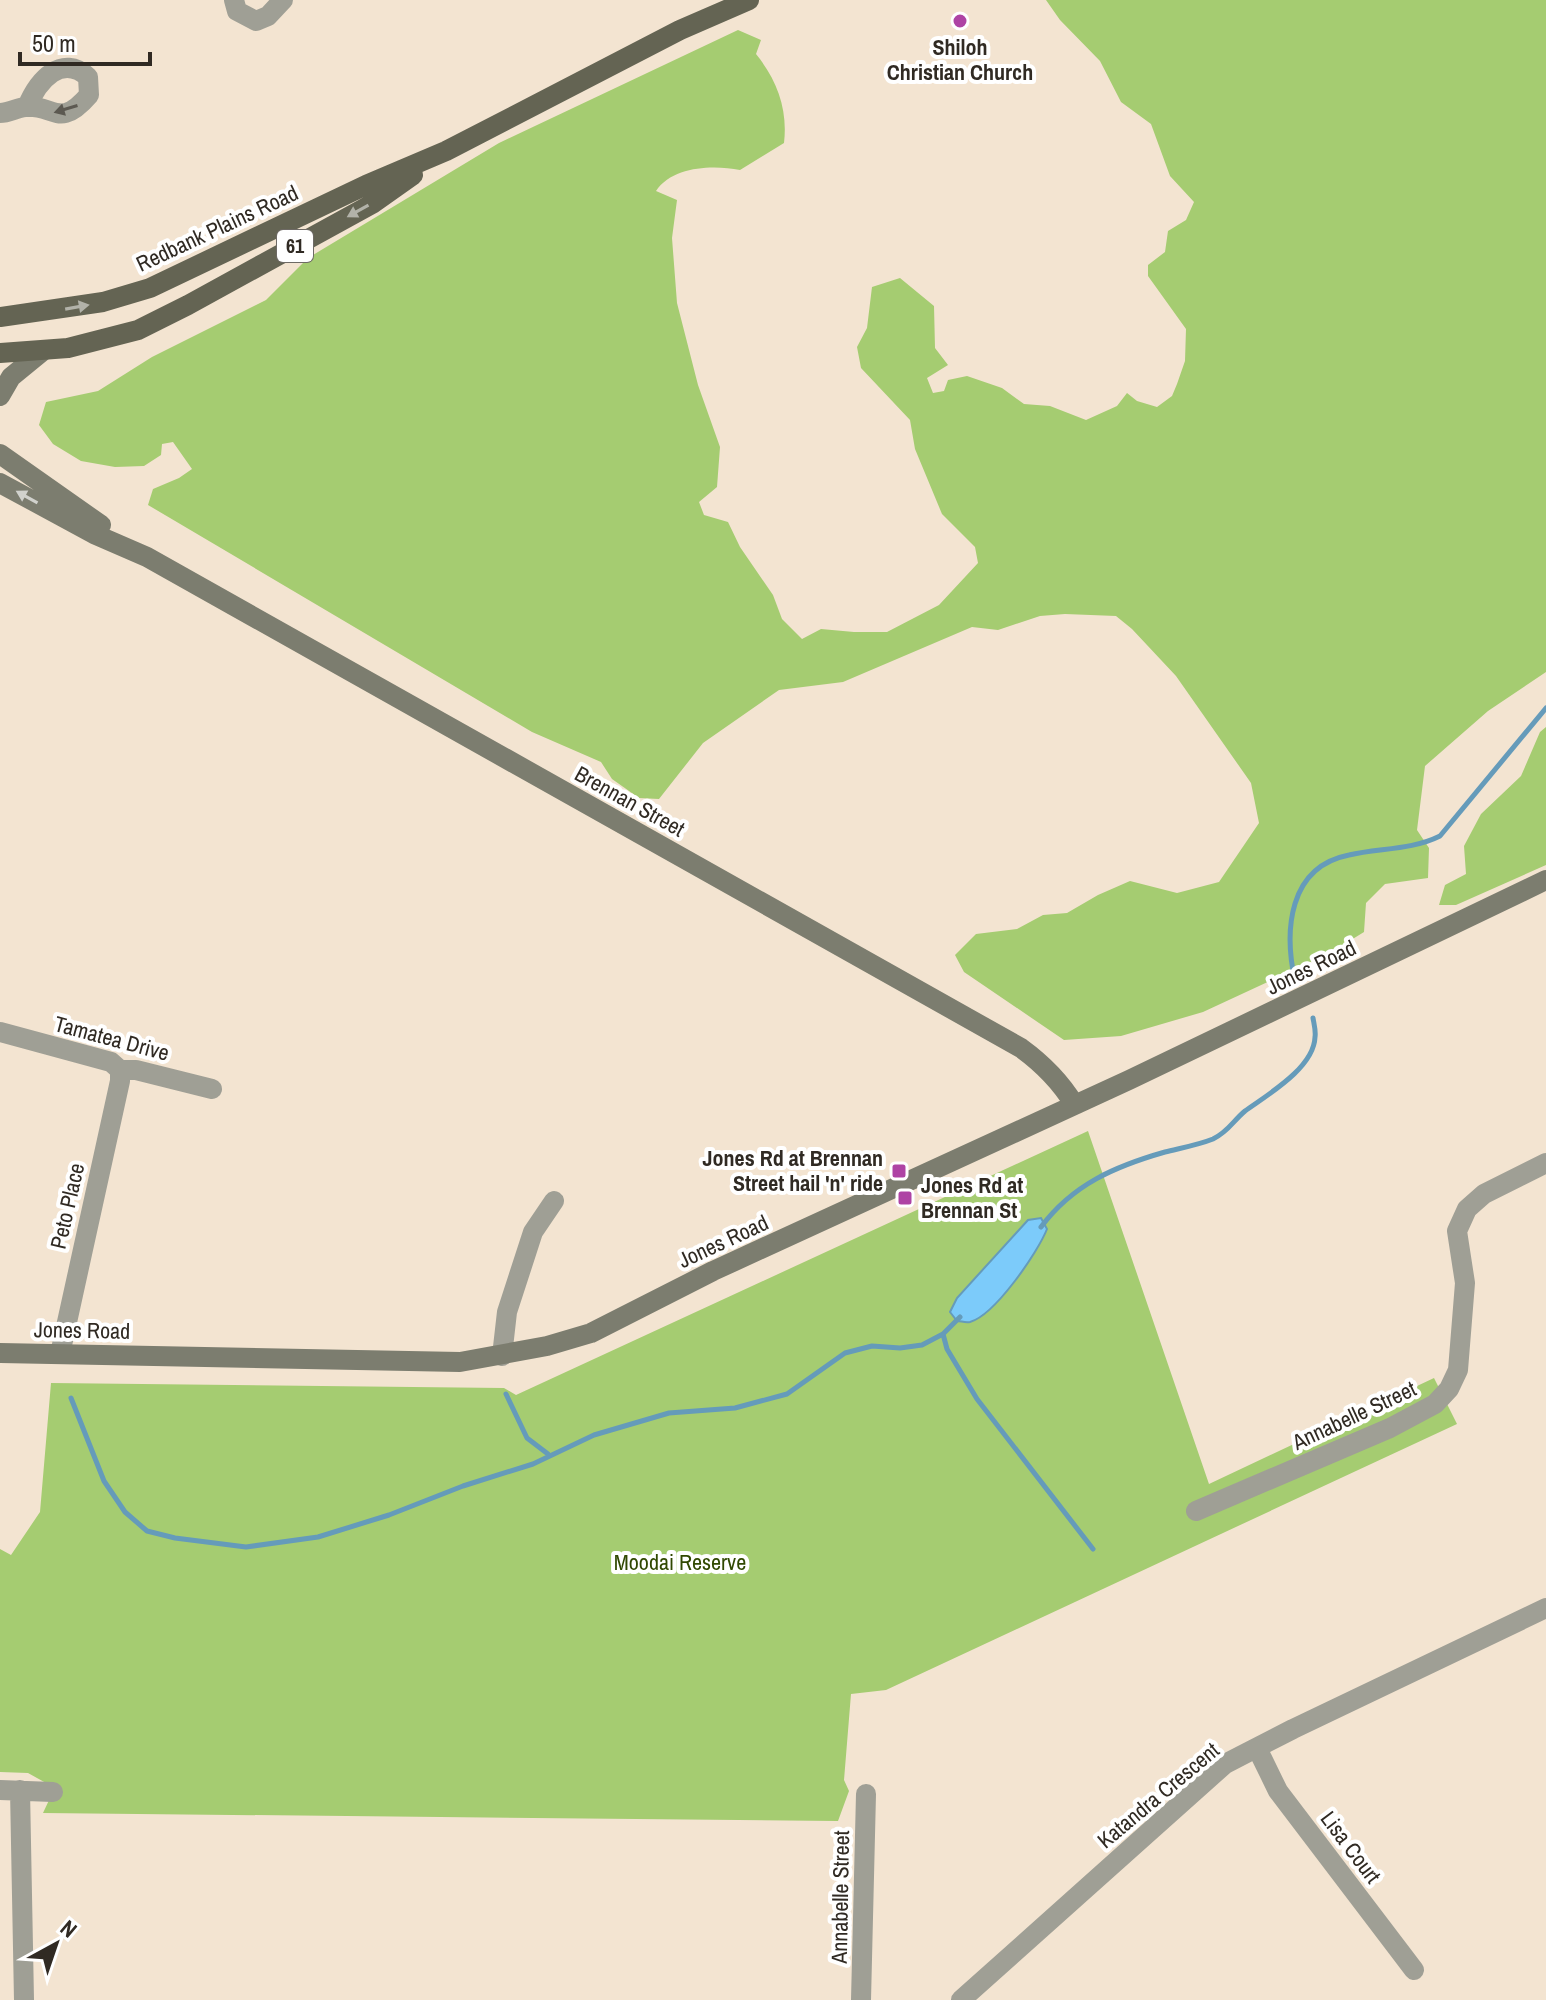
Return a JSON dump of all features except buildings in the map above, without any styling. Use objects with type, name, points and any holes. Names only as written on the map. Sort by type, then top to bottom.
[{"type":"main road","name":"Redbank Plains Road","points":[[0,317],[103,302],[150,288],[366,185],[446,151],[680,30],[749,0]]},
{"type":"main road","name":"Redbank Plains Road","points":[[0,353],[68,348],[138,330],[372,204],[446,151]]},
{"type":"street","points":[[234,0],[237,11],[256,21],[268,16],[283,0]]},
{"type":"street","points":[[0,113],[27,107]]},
{"type":"street","points":[[0,396],[11,377],[44,350]]},
{"type":"street","name":"Brennan Street","points":[[1,453],[147,557]]},
{"type":"street","name":"Brennan Street","points":[[0,483],[94,534],[147,557],[1021,1048],[1041,1063],[1074,1104]]},
{"type":"street","name":"Jones Road","points":[[0,1353],[460,1362],[502,1356],[591,1333],[713,1271],[1546,880]]},
{"type":"street","name":"Tamatea Drive","points":[[0,1032],[111,1062],[120,1070],[136,1070],[212,1089]]},
{"type":"street","name":"Peto Place","points":[[60,1354],[120,1070]]},
{"type":"street","name":"Annabelle Street","points":[[1196,1511],[1390,1428],[1435,1404],[1449,1389],[1458,1370],[1465,1283],[1457,1231],[1467,1209],[1484,1194],[1546,1163]]},
{"type":"street","points":[[502,1356],[507,1312],[533,1232],[554,1201]]},
{"type":"street","name":"Katandra Crescent","points":[[961,2000],[1225,1764],[1546,1608]]},
{"type":"street","name":"Lisa Court","points":[[1257,1748],[1278,1791],[1414,1970]]},
{"type":"street","points":[[24,2000],[10,1790],[53,1792]]},
{"type":"street","name":"Annabelle Street","points":[[861,2000],[866,1794]]},
{"type":"green space","points":[[1046,0],[1546,0],[1546,672],[1488,711],[1425,766],[1417,830],[1429,848],[1428,878],[1385,884],[1366,903],[1364,932],[1330,953],[1203,1012],[1121,1036],[1064,1040],[964,972],[955,955],[976,934],[1017,929],[1043,915],[1067,913],[1130,881],[1177,893],[1219,882],[1259,823],[1251,783],[1176,676],[1116,616],[1065,614],[1040,616],[998,630],[972,627],[843,682],[779,690],[703,743],[659,799],[639,798],[612,779],[601,762],[532,732],[148,505],[153,489],[192,469],[173,442],[162,444],[161,455],[144,466],[115,467],[81,461],[53,444],[39,425],[46,402],[98,391],[152,357],[266,300],[308,258],[499,143],[738,30],[761,40],[756,54],[770,74],[779,96],[784,118],[784,143],[740,170],[694,169],[672,176],[656,191],[677,200],[672,238],[677,303],[698,385],[720,447],[717,487],[699,502],[704,515],[728,522],[740,547],[773,595],[782,619],[802,639],[821,629],[887,632],[939,605],[978,563],[975,547],[942,514],[915,449],[910,420],[861,368],[857,347],[867,328],[872,287],[900,278],[934,306],[935,348],[948,365],[927,378],[933,393],[944,391],[948,380],[967,376],[1002,388],[1024,404],[1050,406],[1086,420],[1117,406],[1127,393],[1137,401],[1157,407],[1172,396],[1185,361],[1186,329],[1148,276],[1148,265],[1165,252],[1168,231],[1186,220],[1194,202],[1170,176],[1151,124],[1121,102],[1100,61],[1060,20]]},
{"type":"green space","points":[[1546,727],[1546,865],[1456,905],[1439,905],[1445,885],[1466,874],[1464,846],[1481,814],[1521,776],[1540,732]]},
{"type":"green space","name":"Moodai Reserve","points":[[1088,1131],[1209,1484],[1434,1378],[1457,1424],[886,1690],[851,1694],[844,1780],[849,1791],[838,1821],[43,1813],[50,1798],[46,1783],[28,1773],[0,1772],[0,1549],[11,1555],[40,1512],[51,1383],[504,1388],[516,1395]]},
{"type":"water","points":[[1041,1218],[1047,1229],[1035,1252],[1003,1296],[980,1317],[970,1322],[957,1321],[950,1312],[957,1298],[1028,1220]]},
{"type":"waterway","points":[[1295,981],[1291,922],[1302,887],[1313,873],[1329,862],[1349,855],[1407,846],[1440,836],[1546,708]]},
{"type":"waterway","points":[[1041,1227],[1067,1199],[1097,1179],[1129,1164],[1207,1141],[1223,1133],[1245,1111],[1288,1080],[1307,1059],[1315,1037],[1313,1018]]},
{"type":"waterway","points":[[71,1398],[104,1481],[125,1512],[147,1531],[175,1538],[246,1547],[318,1537],[389,1515],[463,1486],[533,1464],[594,1435],[669,1413],[735,1408],[787,1394],[845,1353],[872,1346],[900,1348],[922,1345],[943,1334],[960,1317]]},
{"type":"waterway","points":[[943,1334],[947,1349],[977,1399],[1093,1549]]},
{"type":"waterway","points":[[506,1394],[527,1438],[548,1454]]},
{"type":"place","name":"Shiloh Christian Church","points":[[960,21]]},
{"type":"place","name":"Jones Rd at Brennan Street hail 'n' ride","points":[[899,1171]]},
{"type":"place","name":"Jones Rd at Brennan St","points":[[905,1198]]}]
